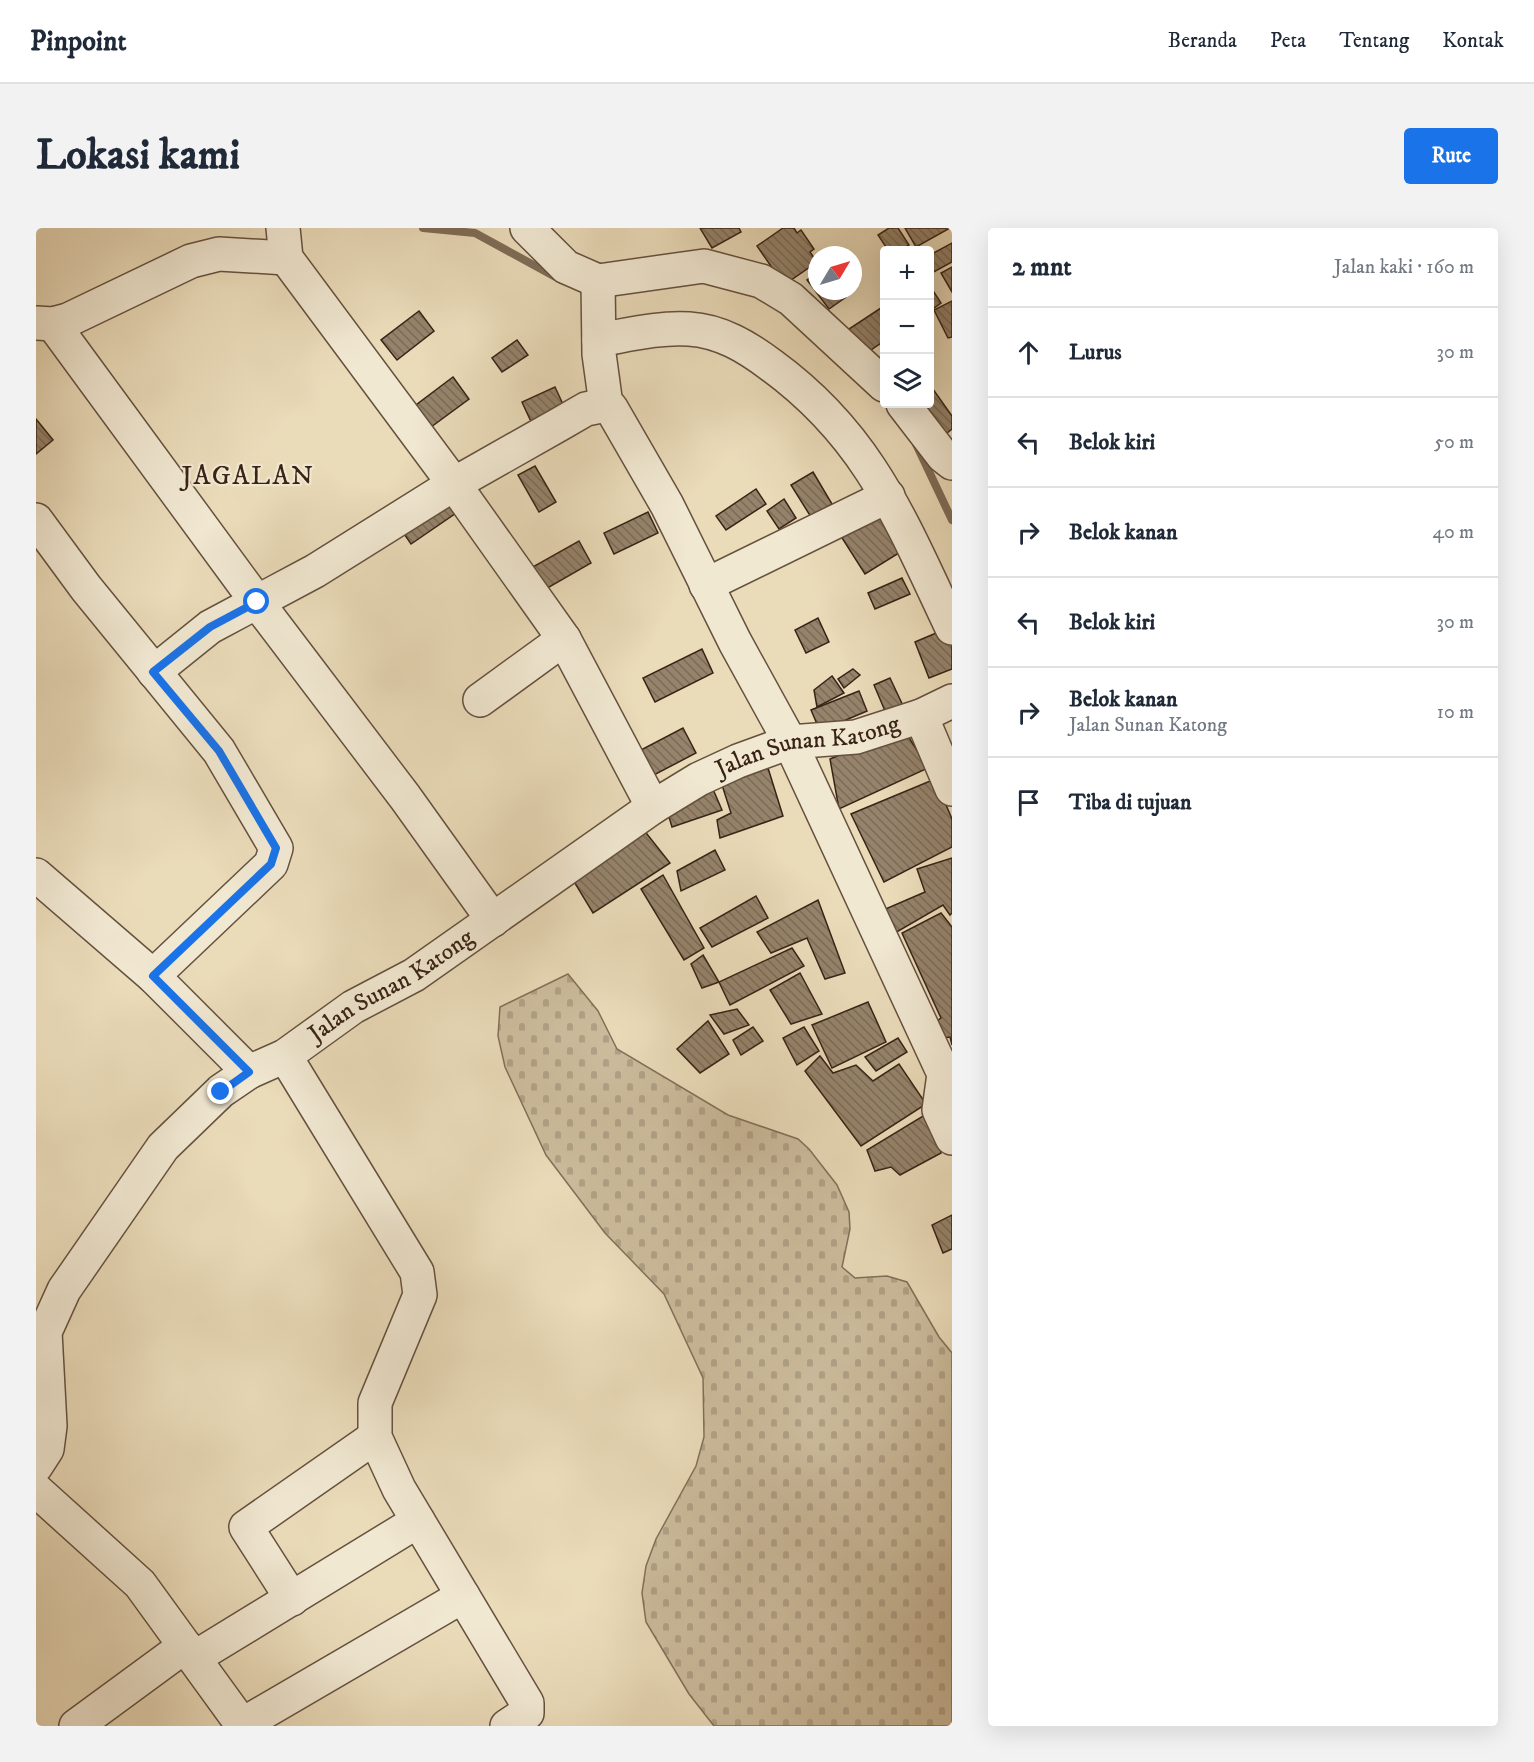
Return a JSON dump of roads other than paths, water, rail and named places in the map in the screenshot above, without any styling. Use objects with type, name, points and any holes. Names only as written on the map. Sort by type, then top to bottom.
[{"type":"street","points":[[527,228],[566,267],[598,284],[672,268],[704,266],[761,282],[791,298],[880,380]]},
{"type":"street","points":[[493,920],[405,797],[45,324],[68,320],[191,261],[219,254],[285,244],[564,639],[653,807]]},
{"type":"street","points":[[598,284],[598,332],[606,405]]},
{"type":"street","points":[[598,332],[690,329],[727,337],[782,373],[830,417],[857,447],[888,496],[952,628]]},
{"type":"street","points":[[153,672],[210,627],[315,571],[454,484],[586,409],[606,405],[611,408],[666,505],[790,742],[944,1074],[945,1094],[939,1110],[952,1138]]},
{"type":"street","points":[[906,408],[952,463]]},
{"type":"street","points":[[706,585],[888,496]]},
{"type":"street","points":[[36,520],[153,672],[219,751],[276,848],[271,864],[153,976]]},
{"type":"street","points":[[480,700],[564,639]]},
{"type":"street","name":"Jalan Sunan Katong","points":[[36,1467],[47,1449],[50,1426],[45,1332],[64,1290],[163,1147],[221,1092],[249,1072],[285,1056],[353,1007],[414,975],[653,807],[729,765],[790,742],[856,737],[921,716],[952,701]]},
{"type":"street","points":[[921,716],[952,789]]},
{"type":"street","points":[[36,875],[153,976],[249,1072]]},
{"type":"street","points":[[285,1056],[405,1249],[420,1282],[420,1295],[375,1402],[375,1437],[399,1489],[528,1706],[527,1713],[507,1726]]},
{"type":"street","points":[[292,1599],[246,1527],[375,1437]]},
{"type":"street","points":[[36,1490],[140,1584],[242,1725],[463,1596]]},
{"type":"street","points":[[76,1726],[190,1652],[292,1599],[418,1521]]},
{"type":"waterway","points":[[423,228],[475,233],[561,280]]},
{"type":"waterway","points":[[916,444],[952,520]]},
{"type":"district","name":"JAGALAN","points":[[248,476]]}]
